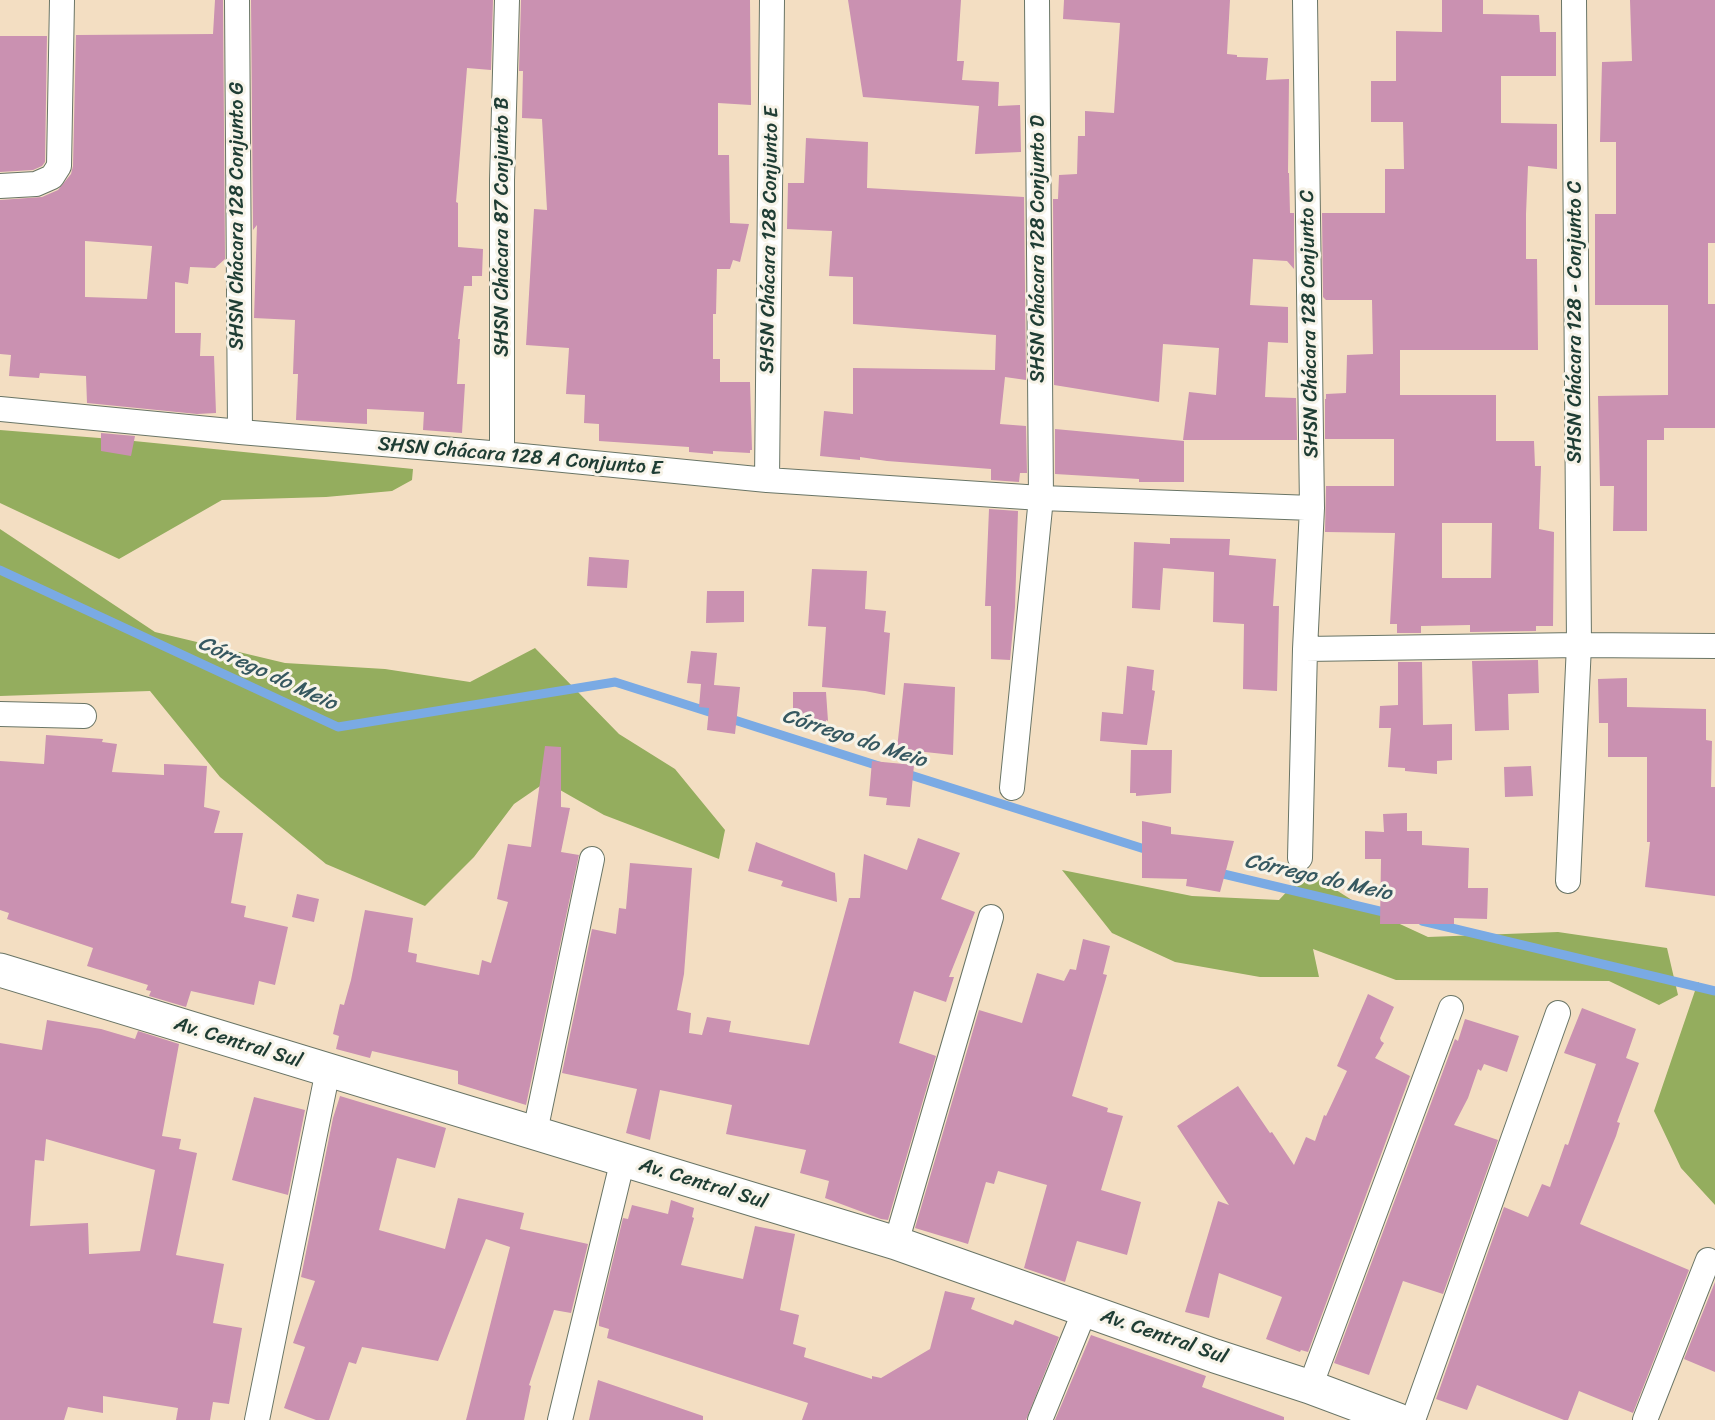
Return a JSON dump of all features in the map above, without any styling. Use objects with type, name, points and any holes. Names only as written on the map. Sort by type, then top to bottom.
[{"type":"street","points":[[0,186],[36,184],[52,177],[59,166],[62,0]]},
{"type":"street","name":"SHSN Chácara 128 Conjunto G","points":[[237,0],[240,432]]},
{"type":"street","name":"SHSN Chácara 87 Conjunto B","points":[[502,454],[502,180],[507,0]]},
{"type":"street","name":"SHSN Chácara 128 Conjunto E","points":[[767,480],[772,0]]},
{"type":"street","name":"SHSN Chácara 128 Conjunto D","points":[[1012,788],[1041,498],[1037,0]]},
{"type":"street","name":"SHSN Chácara 128 Conjunto C","points":[[1300,858],[1305,649],[1312,508],[1305,0]]},
{"type":"street","name":"SHSN Chácara 128 - Conjunto C","points":[[1568,881],[1579,645],[1574,0]]},
{"type":"street","name":"SHSN Chácara 128 A Conjunto E","points":[[0,409],[767,480],[1041,498],[1312,508]]},
{"type":"street","points":[[1305,649],[1579,645],[1715,646]]},
{"type":"street","points":[[0,714],[84,716]]},
{"type":"street","points":[[535,1132],[592,859]]},
{"type":"street","points":[[896,1243],[991,917]]},
{"type":"street","name":"Av. Central Sul","points":[[0,970],[896,1243],[1310,1387],[1398,1420]]},
{"type":"street","points":[[1310,1387],[1451,1008]]},
{"type":"street","points":[[1413,1420],[1558,1013]]},
{"type":"street","points":[[257,1420],[328,1070]]},
{"type":"street","points":[[560,1420],[623,1159]]},
{"type":"street","points":[[1645,1420],[1708,1260]]},
{"type":"street","points":[[1040,1420],[1085,1310]]},
{"type":"green space","points":[[0,430],[413,469],[412,480],[392,491],[326,497],[222,500],[119,559],[0,503]]},
{"type":"green space","points":[[0,529],[155,632],[285,663],[385,669],[470,682],[535,648],[619,734],[675,769],[725,830],[719,859],[604,815],[546,782],[514,804],[474,857],[425,906],[326,864],[220,777],[150,691],[0,696]]},
{"type":"green space","points":[[1062,870],[1192,896],[1279,900],[1306,871],[1363,907],[1428,937],[1558,932],[1667,948],[1678,995],[1659,1005],[1609,981],[1396,980],[1313,949],[1319,977],[1260,977],[1175,962],[1112,933]]},
{"type":"green space","points":[[1698,982],[1715,995],[1715,1205],[1681,1168],[1654,1111]]},
{"type":"building","points":[[215,0],[223,0],[225,259],[215,268],[190,267],[188,284],[175,282],[175,333],[201,333],[200,356],[214,356],[216,413],[197,414],[87,403],[86,376],[40,373],[39,378],[9,376],[11,355],[0,354],[0,200],[42,197],[58,190],[71,174],[76,35],[213,34]],"holes":[[[85,241],[152,246],[147,299],[85,297]]]},
{"type":"building","points":[[251,0],[493,0],[491,70],[467,68],[456,202],[458,203],[458,247],[483,249],[482,276],[472,276],[472,286],[464,286],[458,339],[460,339],[457,384],[465,384],[462,433],[423,430],[424,412],[367,409],[367,424],[296,420],[298,374],[293,374],[295,320],[254,318],[257,225],[253,230]]},
{"type":"building","points":[[521,0],[750,0],[751,105],[718,103],[718,155],[729,155],[730,223],[749,224],[740,262],[733,260],[730,269],[717,269],[716,314],[713,314],[713,359],[720,359],[720,382],[750,382],[752,450],[750,453],[713,451],[713,454],[689,452],[689,447],[599,441],[599,424],[584,423],[585,395],[566,394],[569,348],[526,345],[534,209],[547,210],[542,119],[522,118],[523,71],[519,71]]},
{"type":"building","points":[[848,0],[961,0],[957,61],[964,61],[962,80],[999,82],[998,106],[1020,105],[1021,152],[975,154],[979,106],[863,97]]},
{"type":"building","points":[[1064,0],[1230,0],[1227,54],[1237,55],[1237,57],[1268,58],[1266,80],[1289,79],[1288,173],[1290,213],[1294,213],[1294,269],[1287,261],[1253,259],[1250,305],[1288,307],[1288,343],[1268,342],[1265,397],[1296,398],[1297,440],[1183,440],[1189,392],[1216,395],[1219,348],[1163,344],[1159,402],[1054,385],[1053,199],[1058,199],[1059,175],[1077,174],[1078,136],[1085,136],[1085,111],[1114,113],[1120,23],[1063,19]]},
{"type":"building","points":[[1442,0],[1483,0],[1483,14],[1539,15],[1540,32],[1556,32],[1556,76],[1501,76],[1501,123],[1557,124],[1557,169],[1528,166],[1526,259],[1537,259],[1538,350],[1400,350],[1400,395],[1496,395],[1496,441],[1534,441],[1535,466],[1541,466],[1539,529],[1554,532],[1553,626],[1536,626],[1536,631],[1470,632],[1470,625],[1421,626],[1421,633],[1397,633],[1397,624],[1390,624],[1395,533],[1325,532],[1326,486],[1394,486],[1394,439],[1325,439],[1326,394],[1346,393],[1347,355],[1373,354],[1372,300],[1326,300],[1323,297],[1322,213],[1385,213],[1385,169],[1404,169],[1403,122],[1371,122],[1371,81],[1396,81],[1396,31],[1442,32]],"holes":[[[1442,523],[1492,523],[1491,578],[1442,578]]]},
{"type":"building","points":[[1630,0],[1715,0],[1715,243],[1708,243],[1708,304],[1715,304],[1715,428],[1664,428],[1664,440],[1647,440],[1647,531],[1613,531],[1614,486],[1600,486],[1598,396],[1668,395],[1668,305],[1595,305],[1595,214],[1616,214],[1616,142],[1600,142],[1602,62],[1632,61]]},
{"type":"building","points":[[0,36],[47,36],[45,162],[33,170],[0,172]]},
{"type":"building","points":[[806,138],[868,142],[867,188],[1024,197],[1026,380],[1005,377],[1000,424],[1026,426],[1027,473],[1020,473],[1019,482],[991,480],[991,469],[860,457],[860,460],[820,456],[824,411],[853,414],[853,368],[995,370],[996,335],[853,324],[853,277],[829,276],[832,231],[787,229],[788,183],[804,183]]},
{"type":"building","points":[[1055,429],[1184,441],[1184,482],[1139,482],[1139,479],[1055,474]]},
{"type":"building","points":[[101,433],[135,436],[131,456],[101,451]]},
{"type":"building","points":[[989,509],[1018,511],[1015,607],[1010,660],[991,659],[991,606],[985,606]]},
{"type":"building","points":[[1170,538],[1230,539],[1229,555],[1276,559],[1273,606],[1279,606],[1277,691],[1243,689],[1244,624],[1213,622],[1214,572],[1163,568],[1160,610],[1132,608],[1134,542],[1170,544]]},
{"type":"building","points":[[589,557],[629,560],[627,588],[587,586]]},
{"type":"building","points":[[812,569],[867,571],[865,609],[886,611],[884,632],[890,633],[885,695],[822,687],[826,627],[808,626]]},
{"type":"building","points":[[707,591],[744,591],[744,622],[706,623]]},
{"type":"building","points":[[691,651],[717,653],[714,685],[740,687],[735,734],[707,730],[709,708],[699,707],[701,684],[687,683]]},
{"type":"building","points":[[1538,660],[1539,693],[1508,694],[1509,730],[1475,731],[1472,661]]},
{"type":"building","points":[[1398,662],[1422,662],[1423,725],[1452,724],[1452,760],[1437,761],[1437,774],[1388,767],[1391,728],[1379,728],[1380,706],[1398,705]]},
{"type":"building","points":[[1127,666],[1154,670],[1152,690],[1155,691],[1147,745],[1100,741],[1102,712],[1123,714]]},
{"type":"building","points":[[1627,678],[1627,707],[1706,709],[1706,740],[1712,741],[1711,787],[1715,787],[1715,896],[1645,887],[1650,842],[1647,842],[1647,757],[1608,757],[1608,723],[1599,723],[1598,679]]},
{"type":"building","points":[[904,683],[955,687],[953,755],[897,749]]},
{"type":"building","points":[[793,692],[826,692],[828,721],[826,720],[826,727],[793,725]]},
{"type":"building","points":[[46,735],[103,739],[102,742],[117,744],[112,772],[164,775],[164,764],[207,766],[204,807],[220,811],[214,833],[243,833],[231,903],[246,906],[244,917],[288,927],[275,985],[259,981],[254,1005],[191,991],[186,1007],[149,996],[151,991],[146,990],[148,985],[87,966],[93,948],[7,919],[9,913],[0,910],[0,761],[44,764]]},
{"type":"building","points":[[545,746],[561,747],[561,807],[570,808],[561,852],[579,855],[526,1105],[458,1084],[458,1071],[372,1051],[370,1058],[336,1049],[339,1036],[333,1034],[340,1004],[344,1005],[351,980],[365,910],[413,918],[408,952],[417,954],[416,962],[479,975],[482,960],[491,963],[508,902],[497,899],[508,844],[531,847]]},
{"type":"building","points":[[1131,750],[1172,750],[1171,793],[1136,796],[1136,793],[1130,793]]},
{"type":"building","points":[[872,761],[914,765],[910,807],[886,805],[887,798],[869,796]]},
{"type":"building","points":[[1531,766],[1533,796],[1505,797],[1504,767]]},
{"type":"building","points":[[1407,813],[1407,831],[1422,831],[1422,845],[1469,848],[1468,888],[1488,888],[1487,919],[1454,918],[1454,924],[1380,924],[1381,859],[1365,859],[1365,831],[1384,832],[1383,814]]},
{"type":"building","points":[[1142,821],[1171,827],[1171,834],[1234,841],[1220,892],[1186,886],[1187,879],[1142,878]]},
{"type":"building","points":[[918,838],[960,853],[941,899],[975,912],[949,977],[954,977],[946,1002],[914,991],[899,1043],[936,1056],[888,1220],[825,1198],[829,1181],[800,1173],[806,1150],[726,1134],[732,1105],[660,1090],[650,1140],[626,1133],[637,1089],[562,1073],[592,929],[616,934],[619,908],[626,909],[630,863],[692,868],[684,974],[677,1010],[691,1013],[689,1033],[702,1035],[707,1017],[731,1021],[729,1032],[809,1045],[849,898],[860,898],[864,854],[907,870]]},
{"type":"building","points":[[756,842],[835,873],[837,902],[781,886],[783,881],[748,871]]},
{"type":"building","points":[[297,894],[319,899],[314,922],[292,917]]},
{"type":"building","points":[[1083,939],[1110,946],[1103,974],[1107,975],[1072,1096],[1108,1108],[1107,1112],[1123,1116],[1101,1190],[1141,1202],[1127,1255],[1077,1241],[1065,1282],[1024,1268],[1047,1185],[998,1171],[994,1184],[986,1182],[968,1244],[915,1228],[979,1010],[1022,1023],[1037,973],[1064,981],[1070,969],[1076,970]]},
{"type":"building","points":[[1368,994],[1394,1007],[1380,1038],[1384,1043],[1375,1058],[1410,1076],[1308,1352],[1301,1350],[1300,1352],[1266,1339],[1282,1297],[1219,1273],[1209,1318],[1185,1312],[1218,1201],[1229,1205],[1177,1126],[1238,1086],[1294,1165],[1306,1137],[1315,1141],[1324,1115],[1326,1116],[1347,1071],[1337,1066]]},
{"type":"building","points":[[1582,1008],[1636,1029],[1626,1058],[1639,1063],[1617,1122],[1620,1123],[1616,1136],[1580,1224],[1689,1270],[1633,1413],[1579,1391],[1568,1420],[1564,1420],[1477,1385],[1467,1410],[1436,1399],[1504,1207],[1528,1217],[1542,1184],[1550,1187],[1565,1144],[1568,1145],[1596,1064],[1564,1053]]},
{"type":"building","points":[[1465,1019],[1519,1036],[1507,1072],[1484,1064],[1481,1071],[1478,1069],[1468,1098],[1454,1125],[1498,1140],[1443,1294],[1403,1281],[1369,1375],[1334,1363],[1455,1039],[1458,1041]]},
{"type":"building","points":[[47,1020],[101,1029],[135,1039],[138,1031],[179,1044],[162,1136],[181,1139],[179,1149],[197,1153],[176,1255],[224,1264],[213,1323],[242,1328],[229,1404],[213,1402],[210,1420],[176,1420],[178,1408],[103,1396],[103,1413],[68,1407],[64,1420],[0,1420],[0,1043],[42,1050]],"holes":[[[46,1139],[155,1170],[140,1251],[89,1254],[88,1223],[30,1226],[35,1160],[44,1161]]]},
{"type":"building","points":[[340,1096],[446,1128],[435,1168],[397,1158],[379,1230],[445,1249],[458,1198],[524,1213],[520,1229],[588,1244],[571,1313],[554,1310],[529,1385],[531,1386],[524,1420],[466,1420],[510,1247],[486,1239],[438,1361],[362,1347],[356,1364],[349,1362],[329,1420],[316,1420],[284,1408],[305,1347],[293,1343],[315,1281],[301,1277],[333,1118]]},
{"type":"building","points":[[254,1097],[305,1110],[288,1195],[232,1180]]},
{"type":"building","points":[[671,1200],[694,1208],[692,1217],[694,1218],[681,1265],[743,1279],[755,1226],[795,1234],[780,1310],[799,1315],[793,1344],[806,1348],[804,1357],[872,1379],[872,1376],[881,1378],[930,1349],[945,1291],[975,1298],[971,1309],[1013,1325],[1015,1320],[1059,1337],[1026,1420],[802,1420],[808,1403],[607,1338],[609,1329],[599,1326],[599,1318],[623,1218],[628,1219],[632,1205],[668,1214]]},
{"type":"building","points":[[1715,1282],[1715,1372],[1684,1359]]},
{"type":"building","points":[[1091,1335],[1206,1376],[1202,1387],[1284,1417],[1284,1420],[1055,1420]]},
{"type":"building","points":[[598,1380],[703,1416],[703,1420],[589,1420]]},
{"type":"waterway","name":"Córrego do Meio","points":[[0,570],[338,727],[615,682],[882,767]]},
{"type":"waterway","name":"Córrego do Meio","points":[[904,773],[1154,852]]},
{"type":"waterway","name":"Córrego do Meio","points":[[1215,872],[1392,914]]},
{"type":"waterway","name":"Córrego do Meio","points":[[1422,921],[1715,991]]}]
